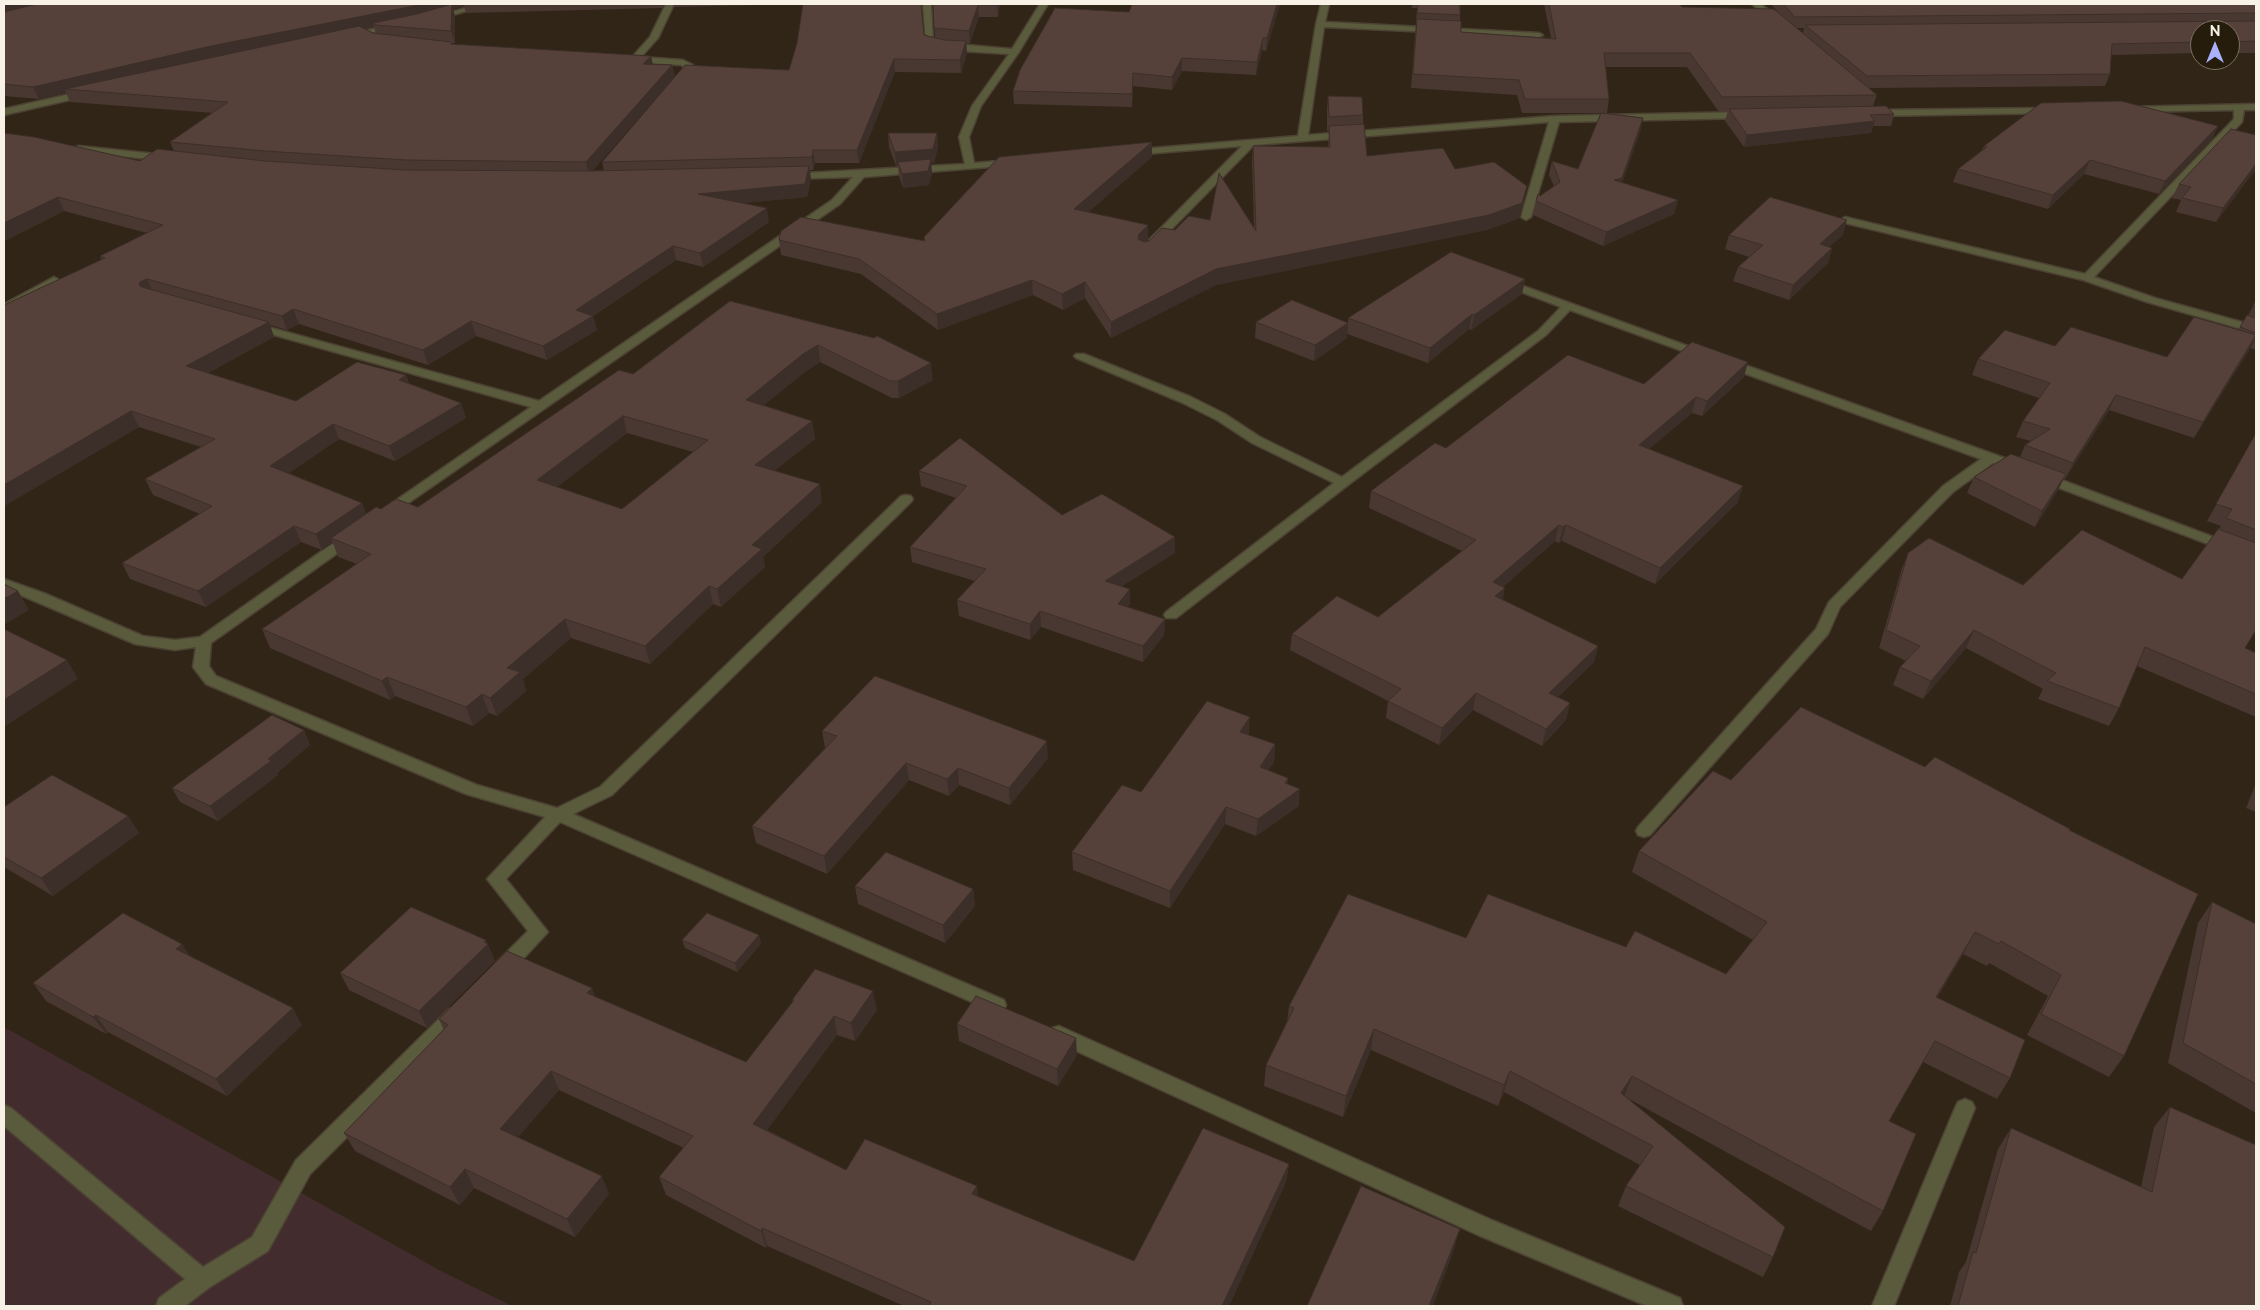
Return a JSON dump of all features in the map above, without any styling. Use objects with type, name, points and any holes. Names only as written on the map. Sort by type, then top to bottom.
[{"type":"street","points":[[425,20],[487,4]]},
{"type":"street","points":[[635,59],[654,38],[670,4]]},
{"type":"street","points":[[928,4],[929,44],[945,47],[1015,52]]},
{"type":"street","points":[[970,166],[964,137],[977,106],[1015,52],[1044,4]]},
{"type":"street","points":[[1303,137],[1320,24],[1325,4]]},
{"type":"street","points":[[1756,4],[1783,26]]},
{"type":"street","points":[[337,38],[408,24]]},
{"type":"street","points":[[1320,24],[1539,36]]},
{"type":"street","points":[[364,32],[377,41]]},
{"type":"street","points":[[625,58],[683,64],[690,67],[670,90]]},
{"type":"street","points":[[4,112],[100,90]]},
{"type":"street","points":[[1870,101],[1885,113]]},
{"type":"street","points":[[2087,278],[2239,120],[2239,108]]},
{"type":"street","points":[[2121,110],[2256,108]]},
{"type":"street","points":[[1865,113],[2062,110]]},
{"type":"street","points":[[1126,153],[1303,137],[1555,118],[1758,115]]},
{"type":"street","points":[[1526,217],[1555,118]]},
{"type":"street","points":[[1144,252],[1252,142]]},
{"type":"street","points":[[69,148],[174,159]]},
{"type":"street","points":[[784,176],[861,174],[1019,162]]},
{"type":"street","points":[[4,583],[42,597],[140,641],[175,645],[204,641],[836,202],[861,174]]},
{"type":"street","points":[[1845,220],[2087,278],[2151,300],[2256,330]]},
{"type":"street","points":[[1496,279],[1991,458],[2256,558]]},
{"type":"street","points":[[4,308],[54,280]]},
{"type":"street","points":[[1171,615],[1343,482],[1542,333],[1568,306]]},
{"type":"street","points":[[238,322],[542,406]]},
{"type":"street","points":[[1080,356],[1187,400],[1221,417],[1256,440],[1343,482]]},
{"type":"street","points":[[1644,831],[1823,631],[1834,605],[1948,489],[1991,458]]},
{"type":"street","points":[[491,980],[539,932],[496,878],[558,814],[606,791],[906,499]]},
{"type":"street","points":[[204,641],[201,667],[211,680],[472,790],[558,814],[1010,1011]]},
{"type":"street","points":[[167,1306],[202,1280],[260,1244],[303,1167],[470,1001]]},
{"type":"street","points":[[1046,1028],[1486,1228],[1672,1306]]},
{"type":"street","points":[[1882,1306],[1965,1108]]},
{"type":"street","points":[[4,1114],[202,1280]]},
{"type":"shaded area","points":[[4,1027],[441,1271],[512,1306],[4,1306]]},
{"type":"building","points":[[37,4],[424,4],[211,46],[33,87],[4,84],[4,12]]},
{"type":"building","points":[[452,4],[451,31],[376,25],[373,23],[417,14]]},
{"type":"building","points":[[803,4],[921,4],[924,35],[944,40],[966,41],[960,60],[894,59],[857,150],[813,150],[812,157],[602,162],[685,65],[789,70],[797,43]]},
{"type":"building","points":[[933,4],[997,5],[978,5],[969,31],[934,28]]},
{"type":"building","points":[[1132,4],[1277,4],[1267,38],[1263,38],[1257,62],[1182,58],[1172,77],[1133,73],[1132,94],[1013,91],[1020,70],[1055,8],[1129,12]]},
{"type":"building","points":[[1418,4],[1460,4],[1460,15],[1417,13]]},
{"type":"building","points":[[1549,4],[1679,4],[1682,7],[1774,9],[1877,95],[1722,97],[1690,53],[1604,53],[1609,99],[1525,99],[1519,80],[1413,74],[1417,19],[1461,21],[1461,32],[1556,39]]},
{"type":"building","points":[[1783,4],[2256,4],[2256,13],[1795,17]]},
{"type":"building","points":[[2240,21],[2256,21],[2256,41],[2240,42]]},
{"type":"building","points":[[2190,22],[2190,42],[2112,44],[2110,74],[1867,76],[1805,25]]},
{"type":"building","points":[[359,26],[373,33],[451,42],[451,44],[651,56],[643,64],[672,65],[586,162],[406,160],[265,151],[170,142],[228,102],[65,89]]},
{"type":"building","points":[[1328,96],[1362,97],[1363,115],[1329,117]]},
{"type":"building","points":[[2121,101],[2218,126],[2165,181],[2090,160],[2053,195],[1958,169],[1987,147],[1984,146],[2041,103]]},
{"type":"building","points":[[1886,106],[1894,114],[1870,115],[1875,121],[1747,135],[1729,109]]},
{"type":"building","points":[[1601,113],[1643,118],[1622,178],[1614,180],[1678,200],[1606,232],[1536,201],[1538,194],[1540,196],[1560,182],[1552,161],[1578,169]]},
{"type":"building","points":[[1364,124],[1367,156],[1443,148],[1455,169],[1494,162],[1527,186],[1522,203],[1489,215],[1216,269],[1111,322],[1085,282],[1062,294],[1032,280],[937,314],[859,259],[779,240],[781,231],[801,217],[925,241],[924,237],[999,157],[1152,142],[1074,209],[1148,225],[1139,234],[1138,239],[1144,242],[1149,241],[1162,228],[1175,230],[1189,216],[1210,220],[1219,173],[1256,231],[1253,146],[1330,147],[1329,126]]},
{"type":"building","points":[[2231,129],[2256,135],[2256,164],[2223,208],[2182,198],[2191,187],[2179,184]]},
{"type":"building","points":[[4,133],[34,137],[140,161],[157,149],[265,161],[406,170],[590,171],[809,166],[805,184],[698,194],[767,208],[700,253],[673,246],[576,310],[593,316],[543,346],[471,321],[423,350],[293,309],[282,316],[147,279],[140,282],[139,285],[142,287],[269,322],[186,366],[296,401],[357,362],[406,375],[399,380],[461,403],[389,446],[333,424],[270,466],[362,503],[316,534],[294,526],[198,591],[122,563],[212,506],[145,479],[215,439],[131,411],[4,485],[4,305],[105,258],[100,256],[163,225],[58,197],[4,223]]},
{"type":"building","points":[[888,133],[937,133],[933,149],[895,152]]},
{"type":"building","points":[[931,159],[928,171],[902,174],[898,162]]},
{"type":"building","points":[[1770,197],[1847,220],[1820,244],[1832,248],[1793,285],[1738,267],[1763,245],[1729,235]]},
{"type":"building","points":[[1451,252],[1525,279],[1474,315],[1472,314],[1430,348],[1348,318]]},
{"type":"building","points":[[1292,300],[1348,323],[1315,345],[1256,322]]},
{"type":"building","points":[[730,301],[874,338],[877,336],[931,363],[898,381],[890,381],[818,345],[803,354],[746,400],[812,421],[755,465],[820,484],[752,545],[762,549],[717,589],[709,586],[645,646],[565,619],[507,668],[520,672],[490,698],[482,694],[466,707],[387,677],[382,681],[262,629],[371,554],[331,538],[376,507],[381,509],[396,499],[418,507],[619,370],[633,374]],"holes":[[[623,416],[708,440],[622,509],[537,480]]]},
{"type":"building","points":[[2247,315],[2256,318],[2256,333],[2240,327]]},
{"type":"building","points":[[2194,317],[2256,335],[2203,422],[2116,395],[2073,463],[2025,445],[2050,429],[2023,421],[2050,383],[1978,359],[2005,330],[2055,346],[2071,327],[2167,357]]},
{"type":"building","points":[[1692,342],[1748,362],[1707,401],[1696,397],[1639,445],[1743,486],[1660,568],[1566,525],[1563,527],[1559,525],[1493,582],[1505,588],[1495,596],[1598,646],[1549,693],[1570,703],[1546,729],[1476,693],[1442,728],[1388,701],[1401,689],[1292,634],[1337,596],[1378,617],[1476,540],[1371,491],[1435,443],[1446,448],[1568,355],[1644,384]]},
{"type":"building","points":[[2256,433],[2256,530],[2226,518],[2232,509],[2216,504]]},
{"type":"building","points":[[960,438],[1062,515],[1102,494],[1175,537],[1105,581],[1130,589],[1118,604],[1165,619],[1143,646],[1040,611],[1030,624],[957,600],[986,569],[910,547],[967,486],[919,471]]},
{"type":"building","points":[[2011,454],[2066,474],[2042,511],[1974,477]]},
{"type":"building","points":[[2218,529],[2256,543],[2256,630],[2245,648],[2256,653],[2256,694],[2145,647],[2119,708],[2047,681],[2056,673],[1974,630],[1931,681],[1900,667],[1920,646],[1886,630],[1908,553],[1929,538],[2023,585],[2082,530],[2182,579]]},
{"type":"building","points":[[4,584],[18,591],[4,599]]},
{"type":"building","points":[[4,629],[67,660],[4,700]]},
{"type":"building","points":[[875,676],[1047,741],[1009,788],[958,768],[947,779],[906,763],[824,856],[752,826],[837,736],[822,731]]},
{"type":"building","points":[[1207,701],[1250,717],[1240,732],[1275,744],[1260,767],[1288,778],[1285,783],[1300,789],[1258,819],[1226,807],[1170,891],[1072,852],[1122,785],[1141,792]]},
{"type":"building","points":[[1801,707],[1925,767],[1935,757],[2069,830],[2198,894],[2124,1056],[2041,1014],[2061,975],[2001,941],[1999,944],[1975,932],[1936,997],[2025,1040],[2010,1078],[1935,1041],[1889,1121],[1916,1134],[1883,1211],[1632,1076],[1621,1093],[1785,1227],[1773,1257],[1626,1186],[1653,1146],[1510,1071],[1504,1085],[1374,1029],[1346,1096],[1266,1065],[1294,1008],[1289,1006],[1348,894],[1466,938],[1488,894],[1626,947],[1635,931],[1726,974],[1767,922],[1639,851],[1713,771],[1731,780]]},
{"type":"building","points":[[272,715],[304,730],[268,759],[271,761],[210,806],[172,788]]},
{"type":"building","points":[[52,775],[128,816],[41,878],[4,857],[4,807]]},
{"type":"building","points":[[886,852],[973,889],[943,925],[855,886]]},
{"type":"building","points":[[2212,902],[2256,924],[2256,1084],[2183,1043]]},
{"type":"building","points":[[411,907],[486,940],[484,942],[488,944],[419,1011],[340,973]]},
{"type":"building","points":[[123,913],[182,944],[176,949],[293,1008],[216,1079],[96,1015],[93,1017],[33,983]]},
{"type":"building","points":[[707,913],[759,935],[735,963],[682,940]]},
{"type":"building","points":[[507,951],[592,988],[587,993],[746,1062],[794,1000],[792,1000],[815,969],[873,991],[851,1023],[834,1016],[753,1124],[846,1170],[865,1139],[977,1186],[972,1194],[1134,1261],[1203,1128],[1289,1164],[1222,1306],[929,1306],[931,1302],[762,1228],[761,1231],[659,1177],[693,1136],[551,1071],[500,1129],[602,1176],[567,1219],[465,1169],[450,1187],[344,1133],[448,1025],[439,1019]]},
{"type":"building","points":[[976,996],[1076,1038],[1057,1069],[957,1024]]},
{"type":"building","points":[[2170,1107],[2256,1145],[2256,1306],[1958,1306],[1973,1252],[1976,1253],[2011,1128],[2152,1192]]},
{"type":"building","points":[[1361,1186],[1460,1229],[1429,1306],[1307,1306]]}]
